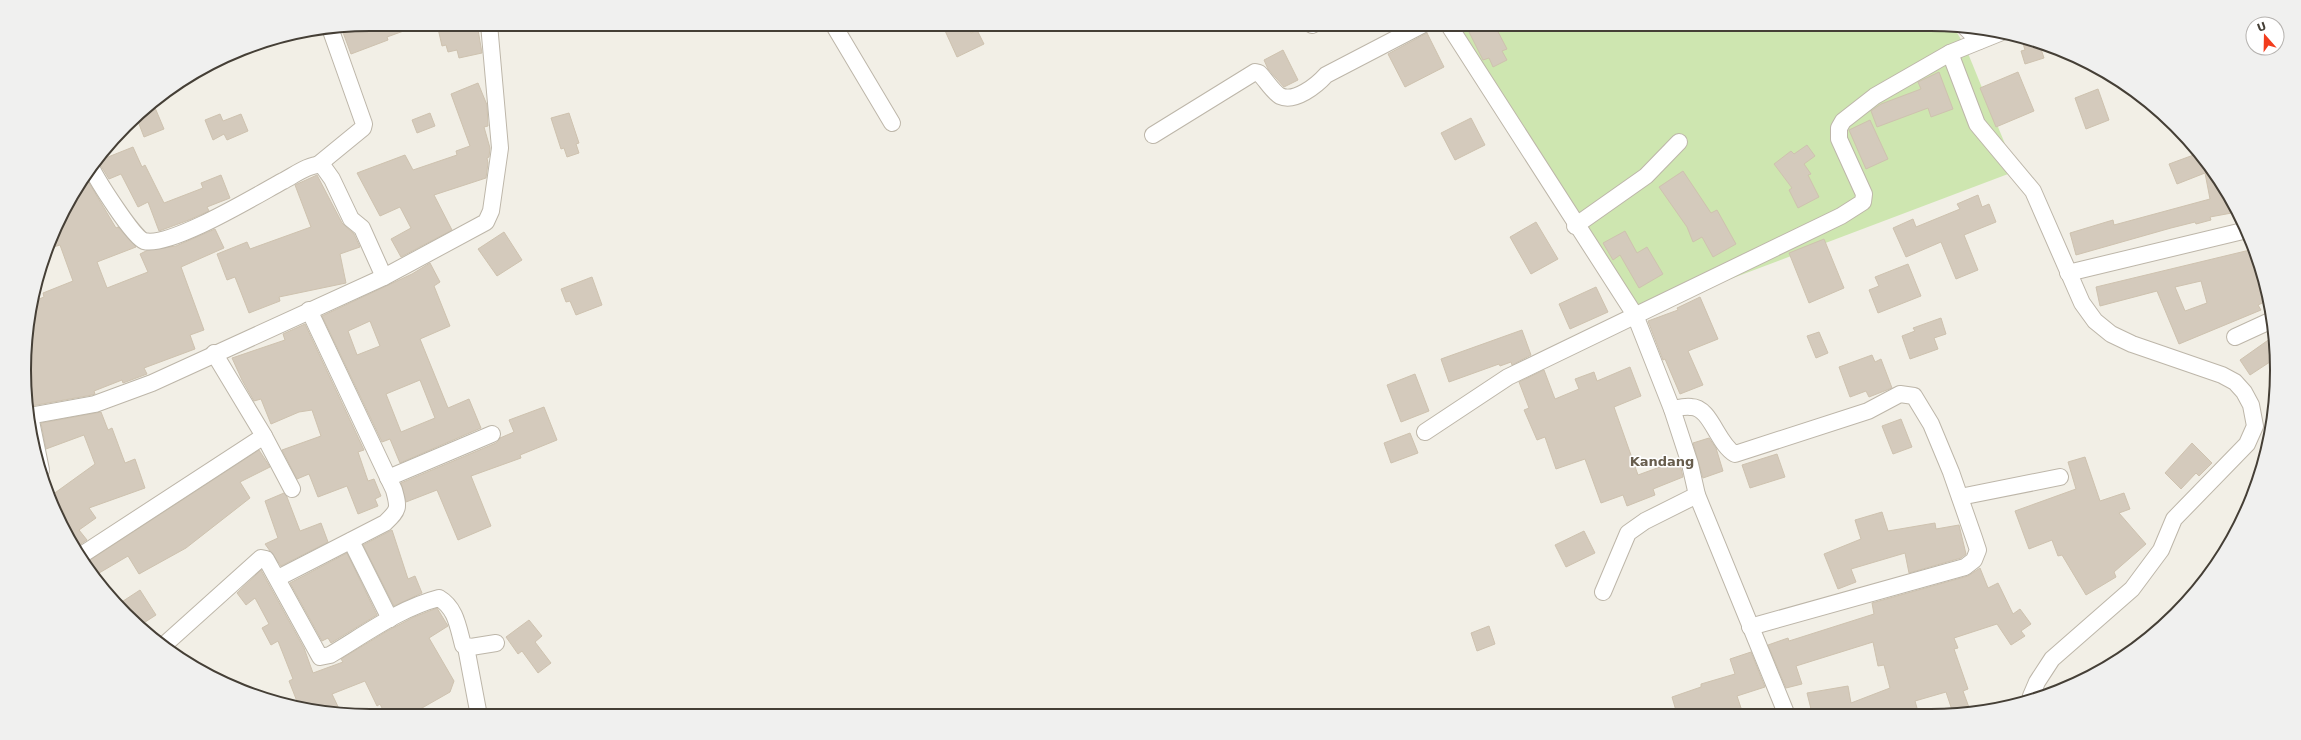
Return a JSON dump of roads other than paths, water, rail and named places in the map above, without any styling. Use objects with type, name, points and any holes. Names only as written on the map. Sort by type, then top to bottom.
[{"type":"street","points":[[34,415],[95,404],[152,383],[214,353],[384,277],[481,226],[490,217],[500,148],[490,31]]},
{"type":"street","points":[[837,31],[892,123]]},
{"type":"street","points":[[1153,135],[1255,72],[1260,73],[1278,95],[1291,97],[1311,89],[1326,75],[1411,31]]},
{"type":"street","points":[[1452,31],[1575,226],[1634,315],[1672,409],[1690,464],[1697,495],[1784,709]]},
{"type":"street","points":[[94,174],[98,182],[140,239],[152,242],[163,241],[192,229],[318,164],[362,128],[364,124],[332,33]]},
{"type":"street","points":[[1972,34],[1979,41]]},
{"type":"street","points":[[1425,432],[1508,377],[1840,216],[1863,202],[1864,194],[1839,139],[1838,134],[1840,124],[1875,96],[1950,53],[1990,37]]},
{"type":"street","points":[[1950,53],[1977,124],[2033,191],[2082,303],[2095,321],[2111,334],[2132,344],[2222,375],[2234,382],[2244,392],[2251,405],[2255,426],[2247,444],[2174,520],[2162,550],[2146,573],[2132,589],[2052,659],[2037,682],[2032,693]]},
{"type":"street","points":[[1575,226],[1646,176],[1679,142]]},
{"type":"street","points":[[318,164],[325,167],[351,219],[362,228],[384,277]]},
{"type":"street","points":[[2068,273],[2240,232]]},
{"type":"street","points":[[278,578],[385,523],[395,513],[398,503],[388,478],[309,310]]},
{"type":"street","points":[[2235,337],[2266,323]]},
{"type":"street","points":[[214,353],[264,436],[292,489]]},
{"type":"street","points":[[1672,409],[1691,406],[1705,413],[1724,445],[1735,454],[1868,411],[1900,394],[1908,394],[1914,396],[1930,424],[1960,497],[1978,550],[1974,560],[1966,567],[1750,627]]},
{"type":"street","points":[[388,478],[492,434]]},
{"type":"street","points":[[85,553],[264,436]]},
{"type":"street","points":[[1960,497],[2060,477]]},
{"type":"street","points":[[1603,592],[1628,533],[1645,521],[1697,495]]},
{"type":"street","points":[[350,541],[390,619]]},
{"type":"street","points":[[168,642],[259,558],[266,559],[278,578],[320,657],[330,655],[390,619],[427,601],[439,598],[445,602],[454,614],[463,645],[466,646],[478,709]]},
{"type":"street","points":[[466,646],[496,643]]},
{"type":"district","name":"Kandang","points":[[1662,461]]}]
